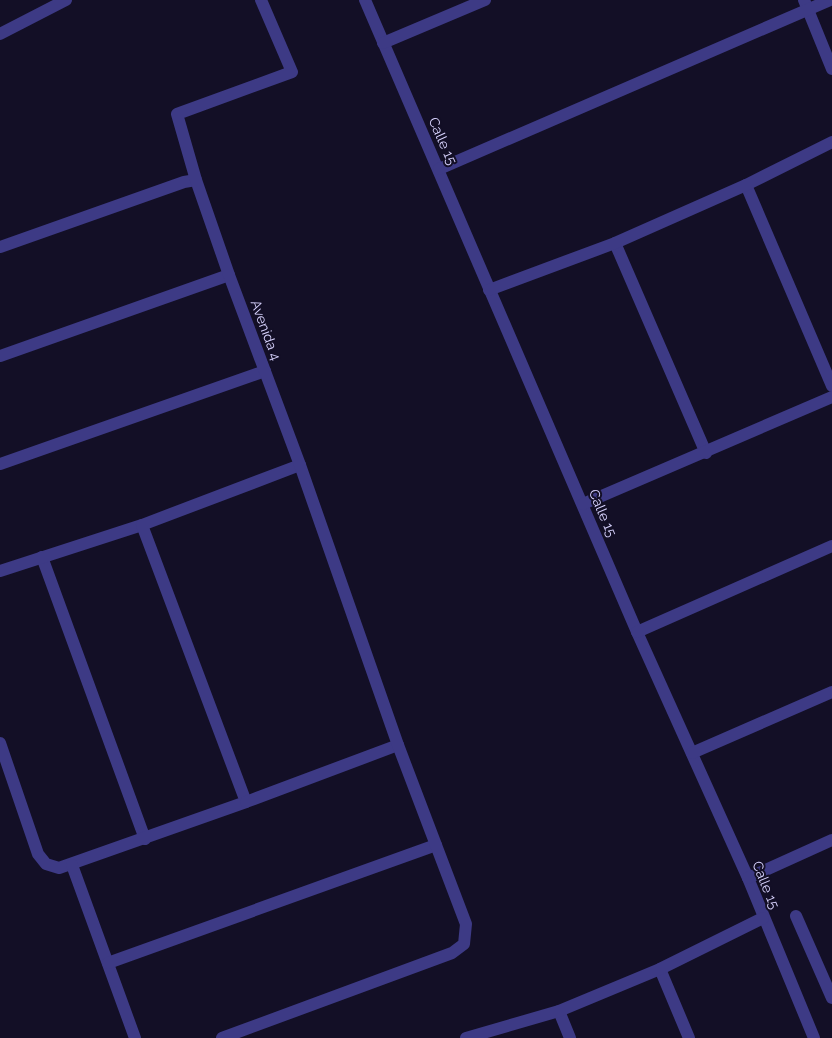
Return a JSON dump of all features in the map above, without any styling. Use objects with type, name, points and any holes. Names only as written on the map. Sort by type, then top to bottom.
[{"type":"street","points":[[0,34],[66,0]]},
{"type":"street","name":"Avenida 4","points":[[222,1038],[452,953],[464,944],[466,924],[398,745],[300,465],[196,180],[177,114],[292,72],[261,0]]},
{"type":"street","name":"Calle 15","points":[[366,0],[489,290],[584,504],[637,632],[748,878],[814,1038]]},
{"type":"street","points":[[383,43],[485,0]]},
{"type":"street","points":[[439,169],[806,5],[830,0]]},
{"type":"street","points":[[806,5],[832,69]]},
{"type":"street","points":[[489,290],[615,244],[746,185],[832,142]]},
{"type":"street","points":[[0,247],[174,185],[196,180]]},
{"type":"street","points":[[746,185],[832,386]]},
{"type":"street","points":[[615,244],[706,453]]},
{"type":"street","points":[[0,356],[230,275]]},
{"type":"street","points":[[0,464],[265,371]]},
{"type":"street","points":[[584,504],[706,453],[832,397]]},
{"type":"street","points":[[0,571],[142,525],[300,465]]},
{"type":"street","points":[[142,525],[246,802]]},
{"type":"street","points":[[637,632],[832,546]]},
{"type":"street","points":[[42,557],[145,838]]},
{"type":"street","points":[[692,753],[832,692]]},
{"type":"street","points":[[0,743],[38,854],[46,864],[59,868],[246,802],[398,745]]},
{"type":"street","points":[[748,878],[832,840]]},
{"type":"street","points":[[108,963],[436,845]]},
{"type":"street","points":[[72,865],[135,1038]]},
{"type":"street","points":[[796,916],[832,998]]},
{"type":"street","points":[[466,1038],[558,1011],[660,969],[763,918]]},
{"type":"street","points":[[660,969],[689,1038]]},
{"type":"street","points":[[558,1011],[570,1038]]}]
